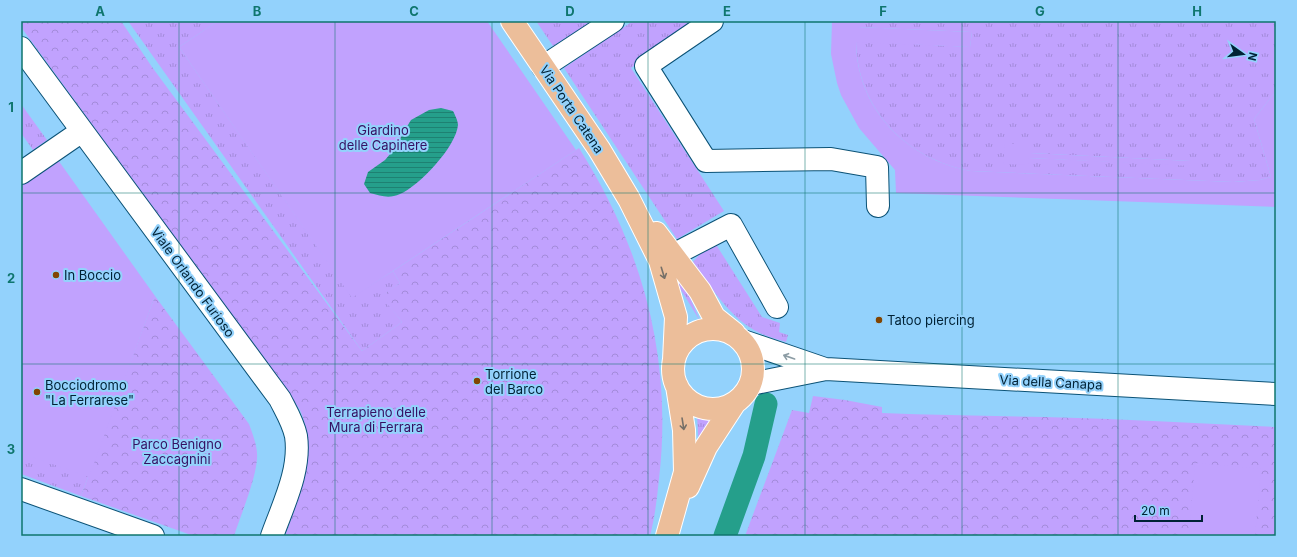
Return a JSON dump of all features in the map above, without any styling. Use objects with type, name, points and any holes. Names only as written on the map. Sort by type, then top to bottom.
[{"type":"main road","name":"Via Porta Catena","points":[[512,21],[599,149],[630,199],[700,290],[714,318],[739,338]]},
{"type":"main road","name":"Via Porta Catena","points":[[630,199],[660,261],[669,290],[676,318],[674,360]]},
{"type":"main road","points":[[714,328],[725,330],[739,338],[750,351],[754,373],[751,384],[747,392],[734,404],[706,447],[667,536],[685,472],[684,430],[677,386],[674,377],[674,360],[678,349],[684,341],[694,334],[703,330],[714,328]]},
{"type":"main road","points":[[677,386],[691,403],[702,408],[724,408],[734,404]]},
{"type":"street","points":[[543,66],[613,21]]},
{"type":"street","points":[[712,21],[646,66],[706,161],[831,158],[877,167],[878,206]]},
{"type":"street","name":"Viale Orlando Furioso","points":[[21,48],[28,71],[82,131],[280,399],[288,413],[296,436],[295,462],[291,483],[272,536]]},
{"type":"street","points":[[21,173],[82,131]]},
{"type":"street","points":[[673,255],[731,225],[777,308]]},
{"type":"street","name":"Via della Canapa","points":[[739,338],[826,369]]},
{"type":"street","name":"Via della Canapa","points":[[751,384],[826,369],[1276,394]]},
{"type":"street","points":[[21,489],[153,536]]},
{"type":"green space","name":"Terrapieno delle Mura di Ferrara","points":[[21,21],[121,21],[152,67],[362,351],[402,322],[381,296],[400,283],[393,271],[579,148],[601,186],[620,225],[636,265],[648,306],[657,348],[661,391],[662,434],[655,515],[650,536],[285,536],[301,489],[308,458],[308,443],[300,410],[21,27]]},
{"type":"green space","points":[[128,21],[218,21],[179,47],[352,297],[393,271],[400,283],[382,296],[402,322],[362,351]]},
{"type":"green space","name":"Giardino delle Capinere","points":[[218,21],[487,21],[576,150],[352,298],[179,47]]},
{"type":"green space","points":[[536,21],[592,21],[553,46]]},
{"type":"green space","points":[[633,21],[702,21],[631,68],[724,211],[677,239],[564,68]]},
{"type":"green space","points":[[832,21],[857,21],[857,27],[972,32],[970,47],[856,42],[859,66],[865,89],[876,109],[890,127],[906,143],[926,155],[947,165],[971,171],[1233,182],[1260,180],[1271,177],[1254,119],[1276,91],[1276,207],[896,193],[895,170],[859,128],[841,95],[831,54]]},
{"type":"green space","points":[[857,21],[1276,21],[1276,52],[1271,52],[1271,68],[1276,68],[1276,91],[1254,119],[1271,177],[1260,180],[1233,182],[971,171],[947,165],[906,143],[890,127],[876,109],[865,88],[859,66],[856,41],[970,47],[972,32],[857,27]],"holes":[[[1030,153],[1191,161],[1191,165],[1029,158]]]},
{"type":"green space","points":[[1271,51],[1276,52],[1276,68],[1271,68]]},
{"type":"green space","points":[[21,104],[47,140],[33,150],[21,133]]},
{"type":"green space","points":[[1005,144],[1030,144],[1030,153],[1191,161],[1191,166],[1029,158],[1028,165],[1003,164]]},
{"type":"green space","points":[[58,160],[155,296],[89,477],[21,453],[21,186]]},
{"type":"green space","points":[[715,243],[762,317],[780,323],[779,332],[788,335],[786,342],[769,337],[749,327],[722,302],[707,282],[693,262],[705,248]]},
{"type":"green space","points":[[680,274],[700,321],[673,277]]},
{"type":"green space","name":"Parco Benigno Zaccagnini","points":[[155,296],[249,424],[254,437],[257,455],[256,468],[251,488],[234,536],[194,536],[81,496]]},
{"type":"green space","points":[[129,367],[81,496],[21,474],[21,453],[38,458]]},
{"type":"green space","points":[[813,396],[882,407],[882,413],[1103,419],[1276,427],[1276,536],[745,536],[792,410],[809,413]]},
{"type":"green space","points":[[697,415],[713,416],[699,450]]},
{"type":"green space","points":[[1195,463],[1261,469],[1255,536],[1189,536]]},
{"type":"shaded area","points":[[441,108],[453,111],[458,125],[456,134],[451,144],[435,165],[417,183],[408,190],[396,196],[389,197],[370,193],[364,184],[368,172],[385,160],[396,147],[411,120],[429,110]]},
{"type":"waterway","points":[[725,536],[754,456],[766,404]]},
{"type":"place","name":"In Boccio","points":[[56,275]]},
{"type":"place","name":"Tatoo piercing","points":[[879,320]]},
{"type":"place","name":"Torrione del Barco","points":[[477,381]]},
{"type":"place","name":"Bocciodromo \"La Ferrarese\"","points":[[37,392]]}]
